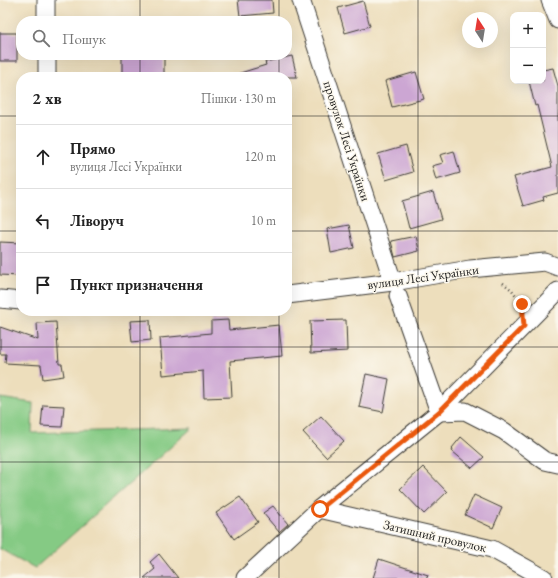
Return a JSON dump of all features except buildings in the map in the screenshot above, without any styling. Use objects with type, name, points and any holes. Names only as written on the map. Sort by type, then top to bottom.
[{"type":"street","points":[[46,0],[46,16]]},
{"type":"street","name":"провулок Лесі Українки","points":[[301,0],[396,289]]},
{"type":"street","points":[[550,0],[558,20]]},
{"type":"street","points":[[47,60],[47,72]]},
{"type":"street","name":"вулиця Лесі Українки","points":[[292,295],[396,289],[470,269],[545,262],[558,267]]},
{"type":"street","name":"вулиця Лесі Українки","points":[[396,289],[439,412]]},
{"type":"street","points":[[245,578],[320,509],[439,412],[558,291]]},
{"type":"street","points":[[0,299],[16,301]]},
{"type":"street","points":[[439,412],[465,410],[504,431],[545,461],[558,464]]},
{"type":"street","name":"Затишний провулок","points":[[320,509],[492,549],[544,578]]},
{"type":"path","points":[[499,279],[512,290],[522,304],[524,326]]},
{"type":"green space","points":[[0,398],[33,403],[32,433],[192,428],[35,568],[0,549]]},
{"type":"route","points":[[320,509],[439,412],[524,326],[522,304]]}]
